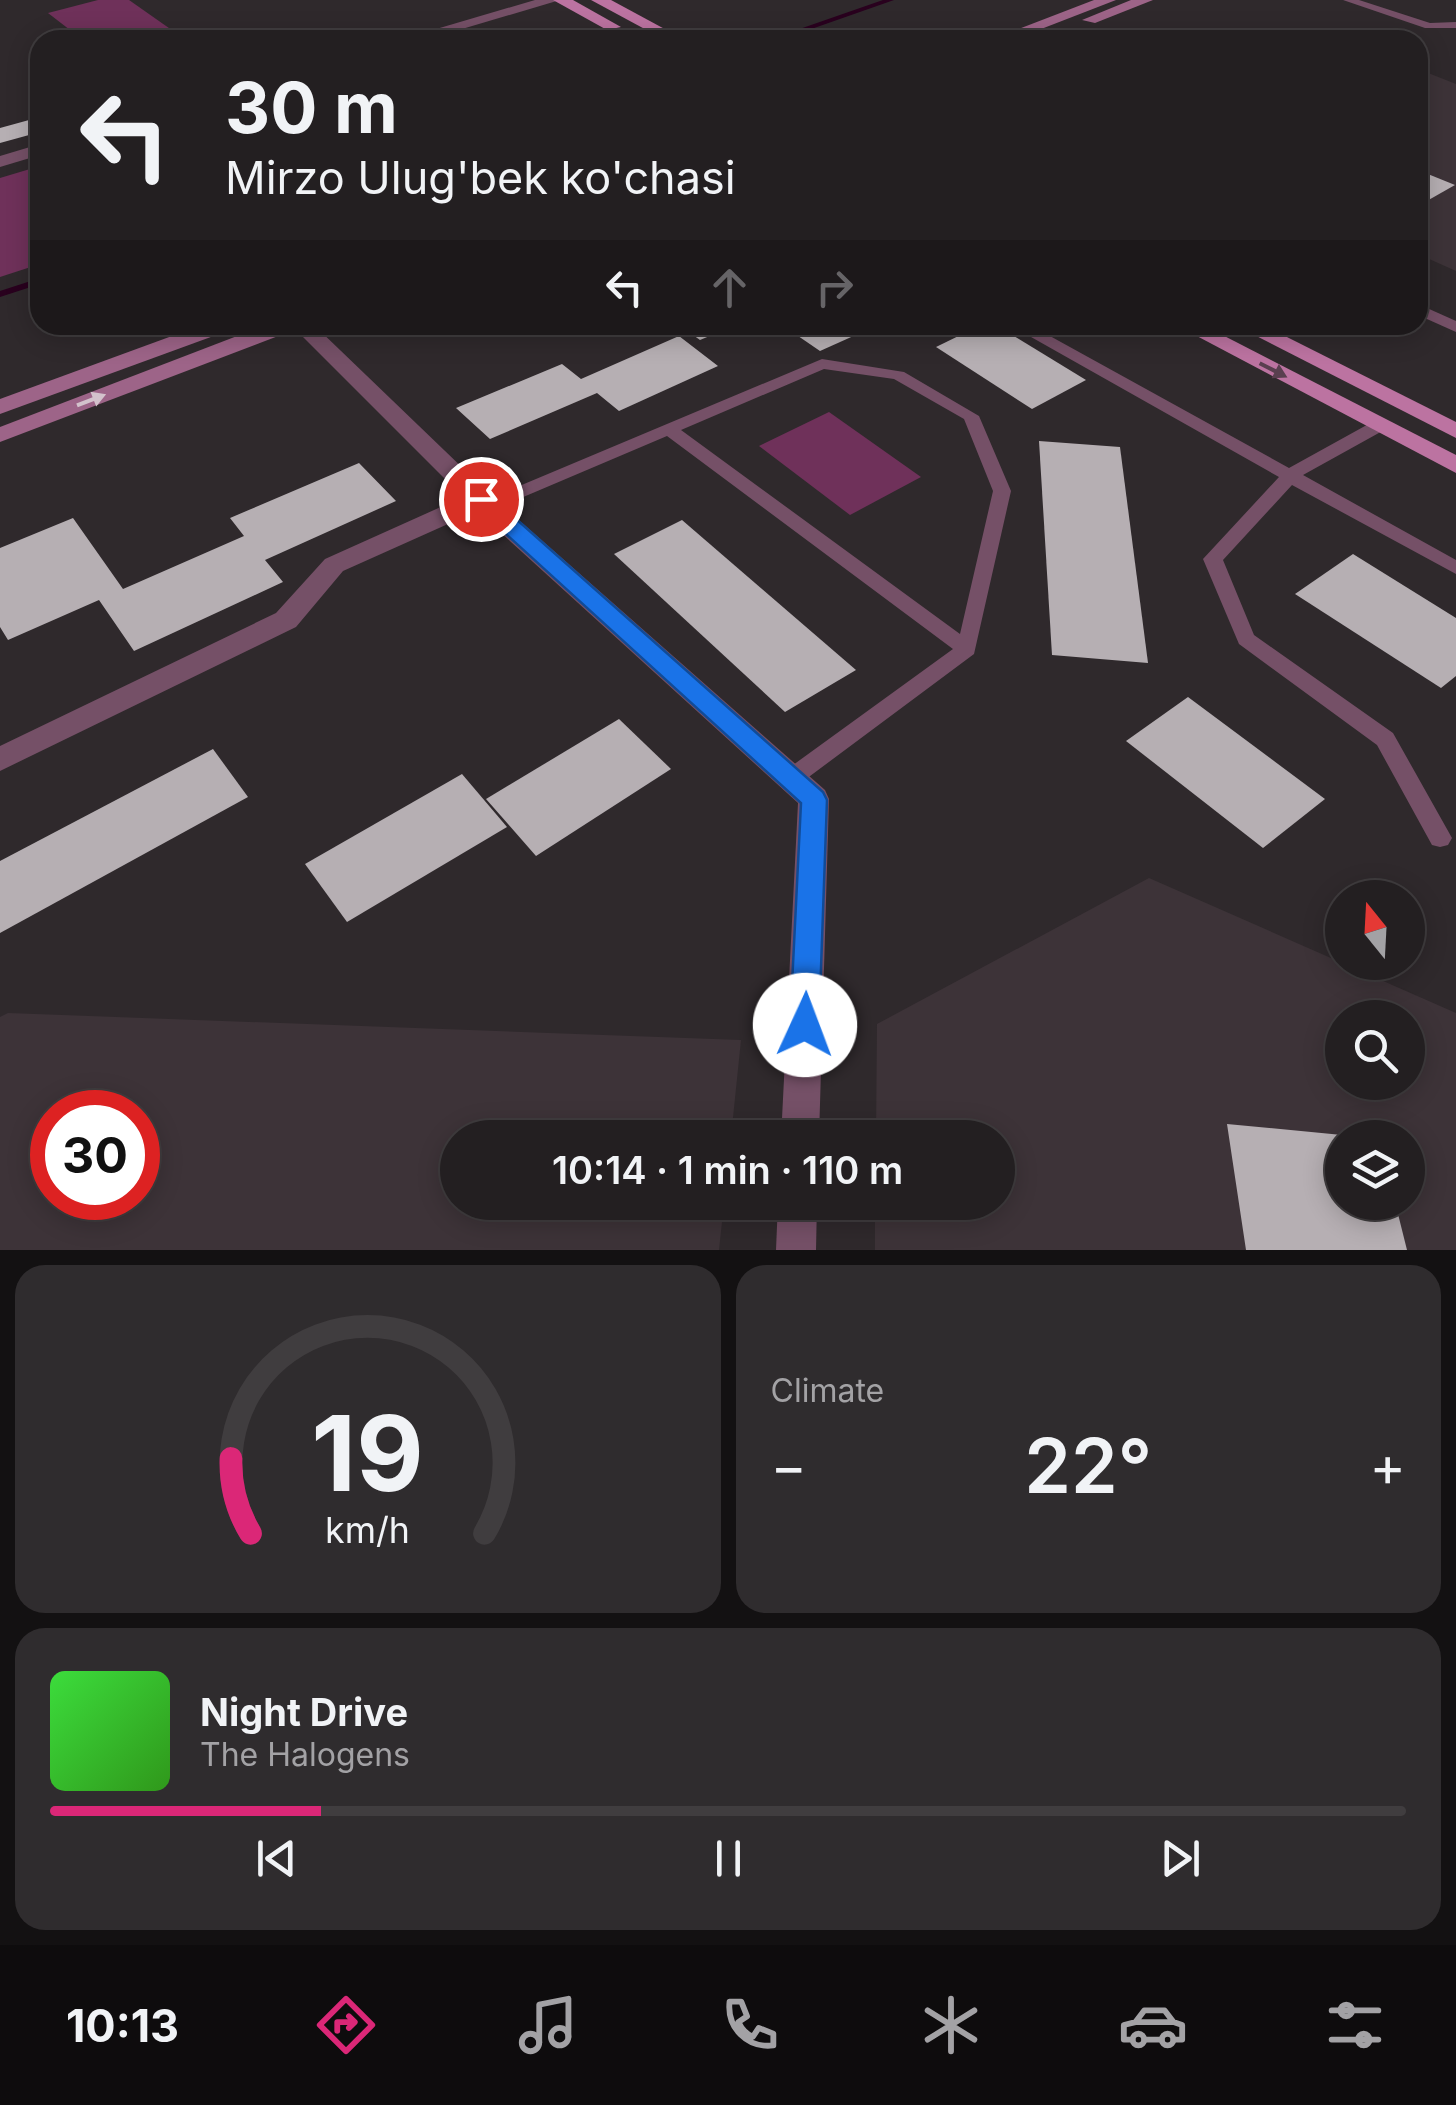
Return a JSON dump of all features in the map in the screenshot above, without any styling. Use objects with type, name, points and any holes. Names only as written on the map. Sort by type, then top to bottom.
[{"type":"main road","points":[[561,0],[618,30]]},
{"type":"main road","points":[[599,0],[658,30]]},
{"type":"main road","points":[[1026,30],[1108,0]]},
{"type":"main road","points":[[1064,30],[1145,0]]},
{"type":"main road","points":[[0,408],[195,335]]},
{"type":"main road","points":[[0,435],[260,335]]},
{"type":"main road","points":[[1206,335],[1456,464]]},
{"type":"main road","points":[[1266,335],[1456,431]]},
{"type":"street","points":[[443,30],[552,0]]},
{"type":"street","points":[[0,162],[30,153]]},
{"type":"street","points":[[312,335],[484,502],[814,800],[801,1120]]},
{"type":"street","points":[[0,759],[286,620],[334,565],[484,502]]},
{"type":"street","points":[[796,1250],[797,1220]]},
{"type":"lane","points":[[1348,0],[1429,26],[1456,25]]},
{"type":"lane","points":[[1428,314],[1456,327]]},
{"type":"lane","points":[[1036,335],[1456,568]]},
{"type":"lane","points":[[484,502],[822,364],[898,375],[971,416],[1002,491],[967,649],[790,778]]},
{"type":"lane","points":[[1380,425],[1292,474],[1212,559],[1246,639],[1386,738],[1440,838]]},
{"type":"lane","points":[[668,429],[967,649]]},
{"type":"shaded area","points":[[98,0],[129,0],[172,30],[70,30],[48,13]]},
{"type":"shaded area","points":[[1428,73],[1456,84],[1456,271],[1428,258]]},
{"type":"shaded area","points":[[30,169],[30,267],[0,277],[0,178]]},
{"type":"shaded area","points":[[829,412],[921,477],[850,515],[759,446]]},
{"type":"shaded area","points":[[1149,878],[1325,955],[1325,980],[1381,980],[1456,1013],[1456,1250],[875,1250],[875,1220],[1015,1220],[1015,1120],[876,1120],[877,1024]]},
{"type":"shaded area","points":[[8,1013],[741,1040],[733,1120],[440,1120],[440,1220],[722,1220],[719,1250],[0,1250],[0,1017]]},
{"type":"building","points":[[30,120],[30,135],[0,143],[0,128]]},
{"type":"building","points":[[1428,174],[1455,185],[1428,200]]},
{"type":"building","points":[[797,335],[856,335],[820,351]]},
{"type":"building","points":[[961,335],[1012,335],[1086,380],[1032,409],[936,347]]},
{"type":"building","points":[[679,336],[718,366],[619,411],[597,393],[490,439],[456,408],[562,364],[581,379]]},
{"type":"building","points":[[1039,441],[1120,447],[1148,663],[1052,655]]},
{"type":"building","points":[[359,463],[396,501],[265,560],[283,582],[134,651],[99,600],[8,640],[0,627],[0,548],[73,518],[123,589],[244,536],[230,518]]},
{"type":"building","points":[[682,520],[856,670],[785,712],[614,554]]},
{"type":"building","points":[[1353,554],[1456,618],[1456,676],[1441,688],[1295,594]]},
{"type":"building","points":[[1188,697],[1325,799],[1263,848],[1126,741]]},
{"type":"building","points":[[619,719],[671,769],[536,856],[486,799]]},
{"type":"building","points":[[213,749],[248,797],[0,933],[0,861]]},
{"type":"building","points":[[462,774],[507,827],[347,922],[305,864]]},
{"type":"building","points":[[1227,1124],[1325,1133],[1325,1220],[1400,1220],[1407,1250],[1246,1250]]},
{"type":"waterway","points":[[802,30],[890,0]]},
{"type":"waterway","points":[[0,294],[30,284]]},
{"type":"route","points":[[481,499],[814,800],[805,1025]]}]
